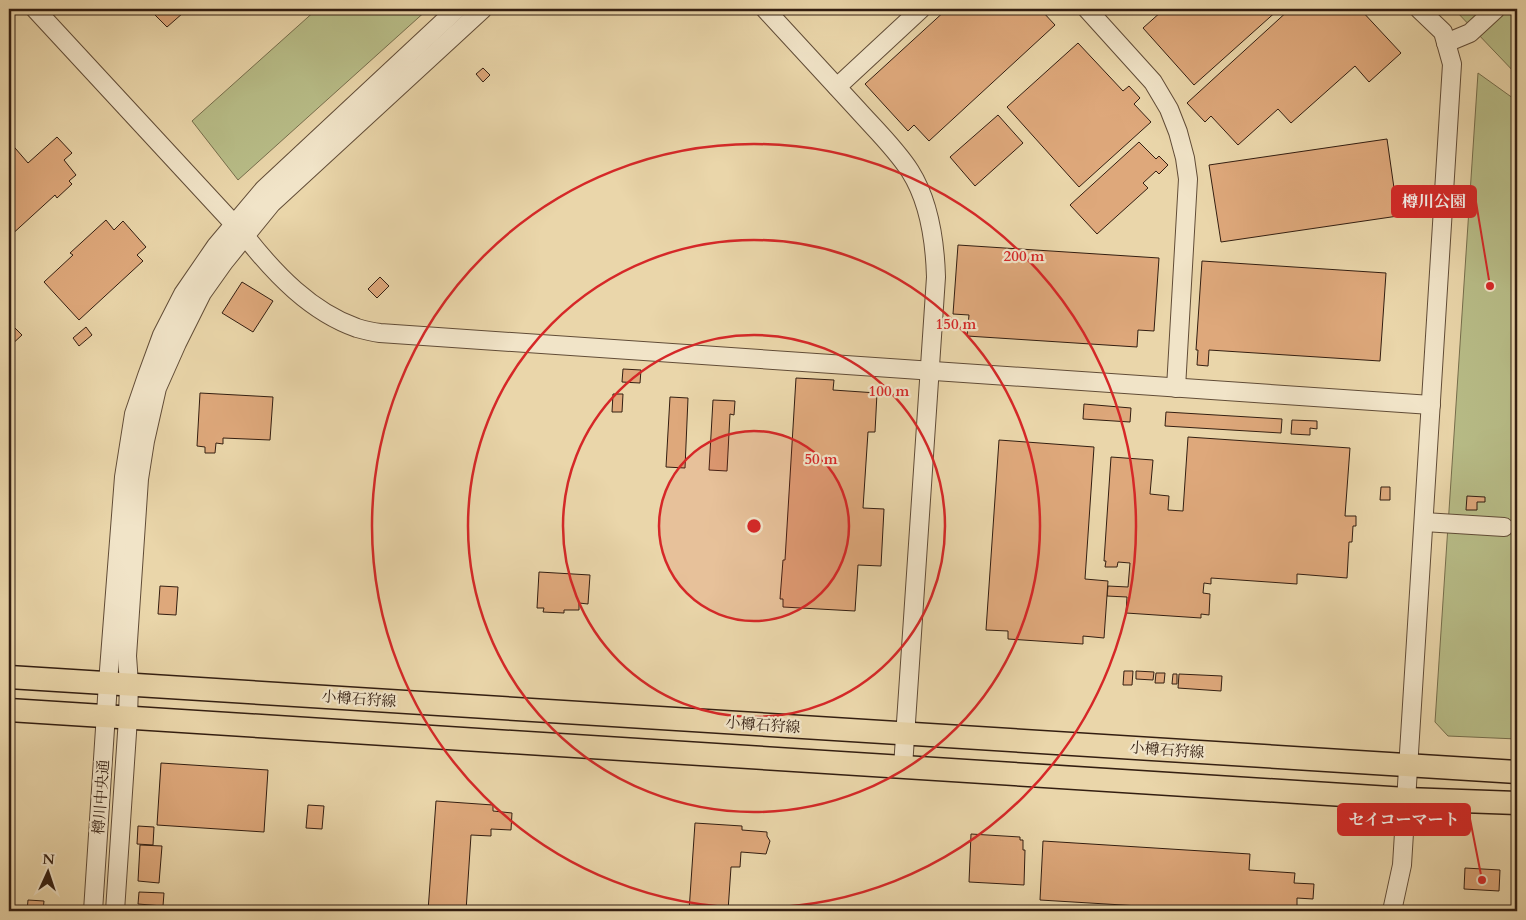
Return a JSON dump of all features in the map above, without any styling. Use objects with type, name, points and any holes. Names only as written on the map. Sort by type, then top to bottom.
[{"type":"main road","name":"小樽石狩線","points":[[9,677],[1517,772]]},
{"type":"main road","points":[[9,710],[1406,799],[1517,803]]},
{"type":"street","points":[[35,9],[270,266],[311,303],[334,318],[358,328],[380,333],[929,372],[1431,404]]},
{"type":"street","points":[[239,231],[264,189],[457,9]]},
{"type":"street","points":[[239,231],[271,204],[482,9]]},
{"type":"street","points":[[765,9],[887,142],[910,171],[931,225],[935,250],[936,277],[903,767]]},
{"type":"street","points":[[837,87],[922,9]]},
{"type":"street","points":[[1087,9],[1153,82],[1169,109],[1185,158],[1188,179],[1176,388]]},
{"type":"street","points":[[1392,911],[1402,865],[1452,64],[1443,32],[1420,9]]},
{"type":"street","points":[[1446,43],[1470,33],[1496,9]]},
{"type":"street","name":"樽川中央通","points":[[115,911],[117,717],[124,476],[128,446],[134,414],[147,376],[162,335],[183,294],[216,246],[239,231]]},
{"type":"street","points":[[1424,522],[1504,527]]},
{"type":"street","name":"樽川中央通","points":[[93,911],[117,717]]},
{"type":"green space","points":[[317,9],[428,9],[238,180],[192,121]]},
{"type":"green space","points":[[1454,9],[1517,9],[1517,75]]},
{"type":"green space","points":[[1478,73],[1517,101],[1517,739],[1448,736],[1435,722]]},
{"type":"building","points":[[153,9],[179,9],[183,13],[167,27],[151,11]]},
{"type":"building","points":[[947,9],[1044,9],[1042,11],[1055,25],[929,141],[914,125],[908,131],[865,84]]},
{"type":"building","points":[[1160,9],[1279,9],[1194,85],[1143,28],[1162,11]]},
{"type":"building","points":[[1290,9],[1360,9],[1401,53],[1369,82],[1355,66],[1291,123],[1278,109],[1238,145],[1211,116],[1205,122],[1187,103]]},
{"type":"building","points":[[1078,43],[1123,91],[1129,86],[1140,98],[1134,104],[1151,122],[1079,187],[1007,107]]},
{"type":"building","points":[[483,68],[490,75],[483,82],[476,74]]},
{"type":"building","points":[[998,115],[1023,143],[975,186],[950,157]]},
{"type":"building","points":[[57,137],[72,153],[64,160],[76,175],[69,181],[72,184],[57,198],[55,195],[9,237],[9,141],[28,163]]},
{"type":"building","points":[[1387,139],[1398,216],[1221,242],[1209,165]]},
{"type":"building","points":[[1139,142],[1156,159],[1159,156],[1168,165],[1159,174],[1156,171],[1143,183],[1148,188],[1097,234],[1070,205]]},
{"type":"building","points":[[106,220],[114,230],[123,221],[146,247],[137,255],[143,261],[79,320],[44,282],[73,255],[70,253]]},
{"type":"building","points":[[958,245],[1159,258],[1154,331],[1138,330],[1137,347],[967,336],[969,315],[953,314]]},
{"type":"building","points":[[1202,261],[1386,273],[1380,361],[1209,350],[1208,366],[1197,365],[1198,350],[1196,350]]},
{"type":"building","points":[[380,277],[389,286],[377,298],[368,289]]},
{"type":"building","points":[[242,282],[273,301],[253,332],[222,313]]},
{"type":"building","points":[[9,322],[22,335],[9,347]]},
{"type":"building","points":[[86,327],[92,335],[79,346],[73,338]]},
{"type":"building","points":[[623,369],[641,370],[640,383],[622,382]]},
{"type":"building","points":[[796,378],[834,380],[833,390],[877,393],[875,432],[868,432],[863,508],[884,509],[881,566],[858,565],[855,611],[783,607],[783,599],[780,599],[783,560],[785,560]]},
{"type":"building","points":[[200,393],[273,397],[270,440],[223,438],[223,444],[216,443],[215,453],[205,453],[205,447],[197,446]]},
{"type":"building","points":[[613,394],[623,394],[622,412],[612,412]]},
{"type":"building","points":[[670,397],[688,398],[685,468],[666,467]]},
{"type":"building","points":[[713,400],[735,401],[734,415],[730,414],[727,471],[709,470]]},
{"type":"building","points":[[1084,404],[1131,408],[1130,422],[1083,419]]},
{"type":"building","points":[[1166,412],[1282,419],[1281,433],[1165,426]]},
{"type":"building","points":[[1292,420],[1317,421],[1317,429],[1310,428],[1310,435],[1291,434]]},
{"type":"building","points":[[1188,437],[1350,448],[1345,516],[1356,516],[1356,526],[1353,526],[1352,542],[1349,542],[1347,578],[1297,574],[1297,584],[1211,578],[1211,584],[1204,583],[1203,593],[1210,594],[1209,615],[1201,614],[1201,618],[1126,613],[1127,597],[1107,596],[1108,586],[1128,587],[1130,563],[1118,562],[1117,567],[1105,567],[1111,457],[1153,460],[1150,494],[1169,496],[1168,510],[1183,511]]},
{"type":"building","points":[[999,440],[1094,447],[1085,579],[1108,581],[1104,638],[1083,636],[1083,644],[1008,639],[1008,631],[986,630]]},
{"type":"building","points":[[1381,487],[1390,487],[1390,500],[1380,500]]},
{"type":"building","points":[[1467,496],[1485,497],[1485,502],[1477,502],[1477,510],[1466,510]]},
{"type":"building","points":[[539,572],[590,575],[588,604],[579,603],[579,610],[564,610],[564,613],[543,612],[544,608],[537,608]]},
{"type":"building","points":[[160,586],[178,587],[176,615],[158,614]]},
{"type":"building","points":[[1124,671],[1133,671],[1132,685],[1123,685]]},
{"type":"building","points":[[1136,671],[1154,672],[1153,680],[1136,679]]},
{"type":"building","points":[[1156,673],[1165,673],[1164,683],[1155,683]]},
{"type":"building","points":[[1173,674],[1177,674],[1177,684],[1172,684]]},
{"type":"building","points":[[1179,674],[1222,676],[1221,691],[1178,688]]},
{"type":"building","points":[[161,763],[268,770],[264,832],[157,825]]},
{"type":"building","points":[[436,801],[493,805],[493,811],[512,813],[511,830],[491,829],[491,836],[471,835],[466,911],[428,911]]},
{"type":"building","points":[[308,805],[324,806],[322,829],[306,828]]},
{"type":"building","points":[[695,823],[742,826],[742,830],[767,832],[770,841],[766,854],[741,852],[740,867],[731,867],[728,911],[689,911]]},
{"type":"building","points":[[138,826],[154,827],[153,845],[137,844]]},
{"type":"building","points":[[971,834],[1020,837],[1020,840],[1023,840],[1023,850],[1025,850],[1024,885],[969,882]]},
{"type":"building","points":[[1043,841],[1250,854],[1249,870],[1295,873],[1294,883],[1314,884],[1313,899],[1297,898],[1297,911],[1222,911],[1040,900]]},
{"type":"building","points":[[140,845],[162,846],[159,883],[138,881]]},
{"type":"building","points":[[1465,868],[1500,870],[1499,891],[1464,889]]},
{"type":"building","points":[[139,892],[164,893],[163,906],[138,904]]},
{"type":"building","points":[[28,900],[44,901],[43,911],[27,911]]},
{"type":"place","name":"樽川公園","points":[[1490,286]]},
{"type":"place","name":"セイコーマート","points":[[1482,880]]}]
